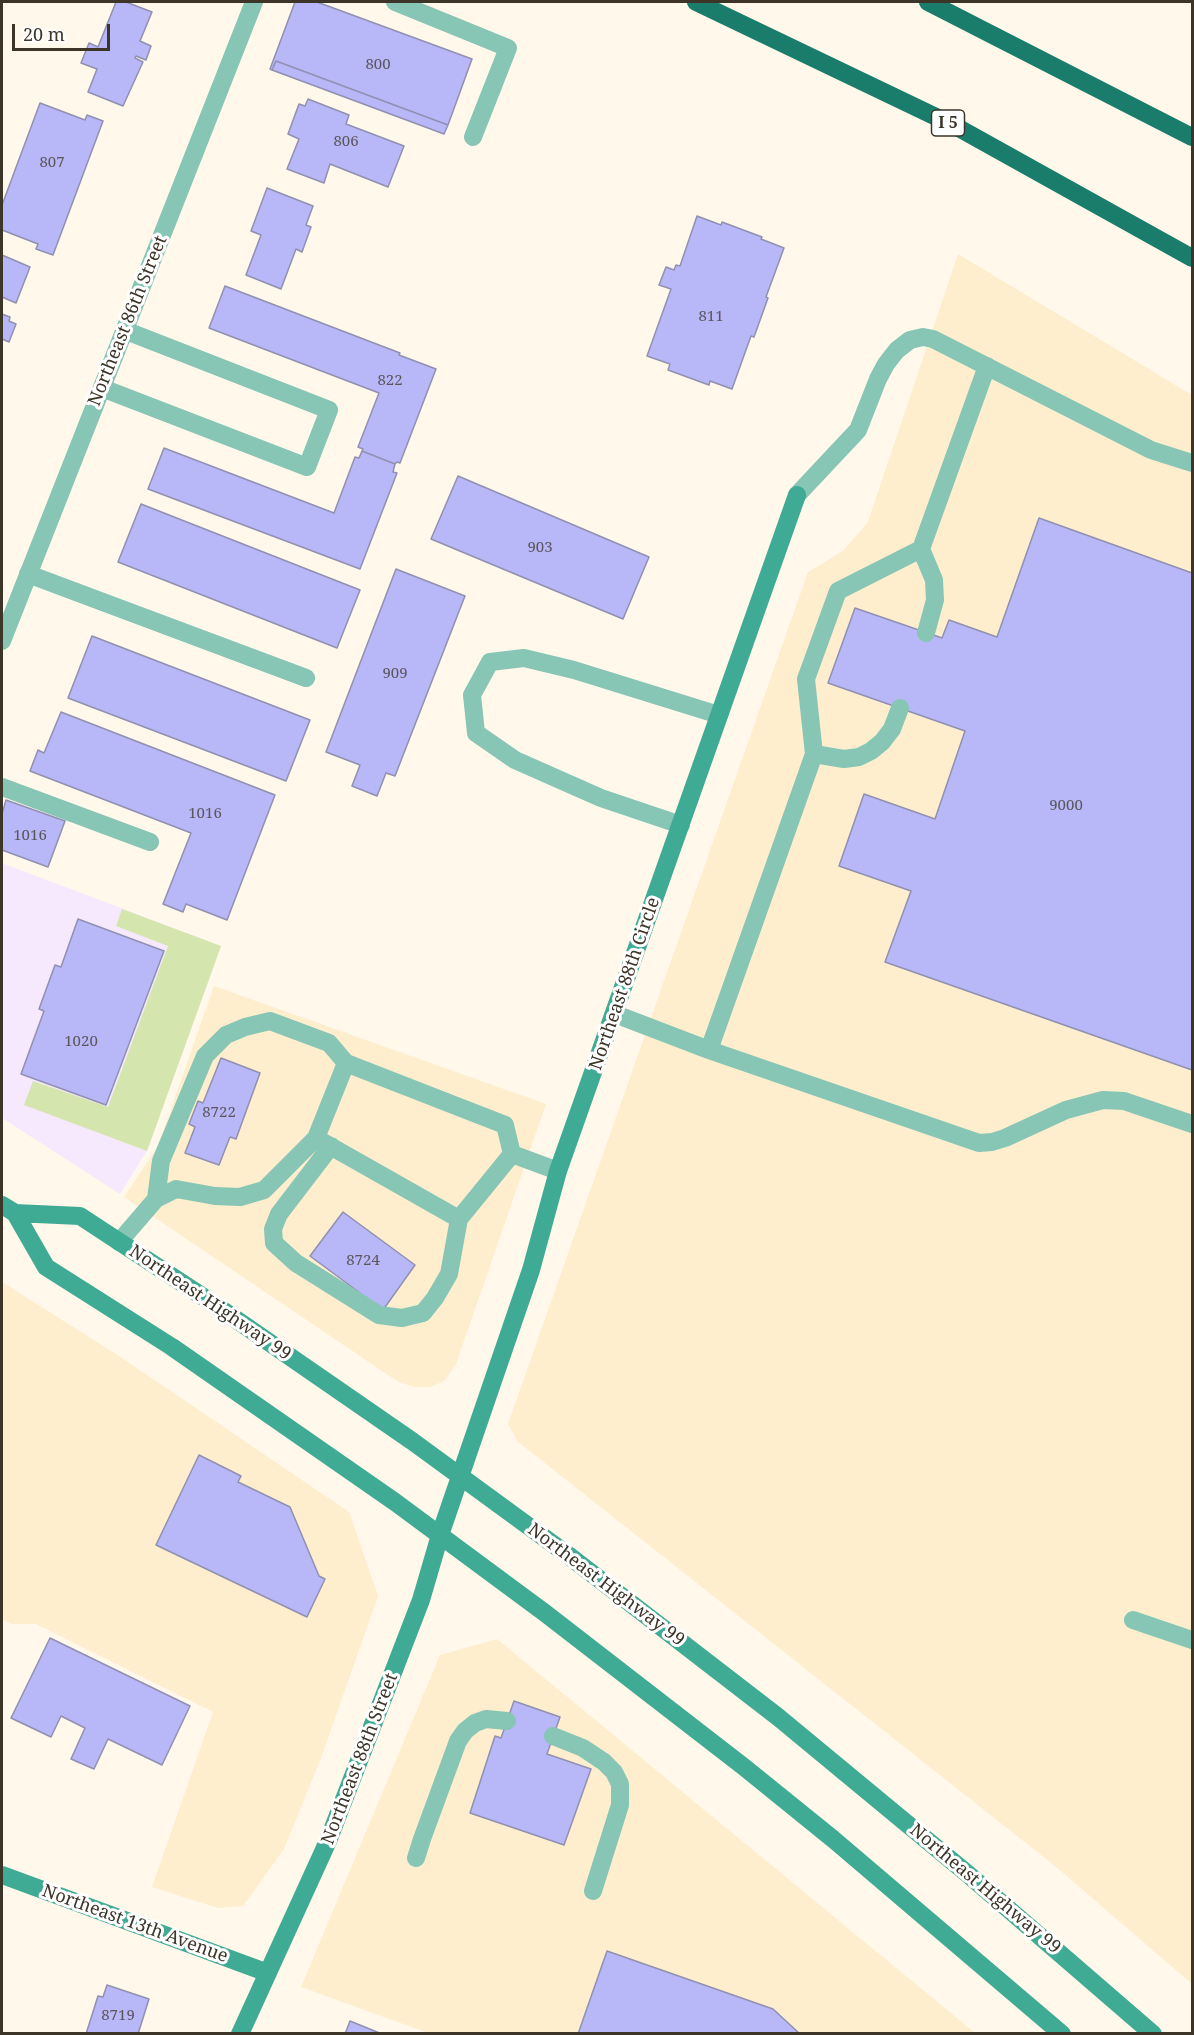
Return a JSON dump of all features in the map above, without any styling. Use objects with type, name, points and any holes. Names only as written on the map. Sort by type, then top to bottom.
[{"type":"highway","name":"I 5","points":[[696,2],[955,126],[1192,258]]},
{"type":"highway","points":[[928,2],[1192,137]]},
{"type":"main road","name":"Northeast 88th Circle","points":[[460,1477],[531,1270],[558,1171],[797,495]]},
{"type":"main road","name":"Northeast Highway 99","points":[[8,1209],[80,1216],[244,1325],[460,1477],[568,1555],[778,1717],[969,1875],[1153,2034]]},
{"type":"main road","name":"Northeast Highway 99","points":[[8,1209],[46,1267],[172,1347],[440,1535],[744,1767],[923,1914],[1062,2034]]},
{"type":"main road","name":"Northeast 88th Street","points":[[240,2034],[328,1841],[421,1599],[460,1477]]},
{"type":"main road","name":"Northeast 13th Avenue","points":[[2,1875],[268,1973]]},
{"type":"street","name":"Northeast 86th Street","points":[[2,641],[254,2]]},
{"type":"street","points":[[395,2],[508,48],[473,137]]},
{"type":"street","points":[[102,388],[307,467],[329,410],[124,330]]},
{"type":"street","points":[[797,495],[858,430],[886,364],[897,350],[910,340],[923,337],[933,339],[1150,450],[1192,463]]},
{"type":"street","points":[[927,633],[935,600],[934,580],[921,549],[987,366]]},
{"type":"street","points":[[709,1050],[814,754],[806,679],[837,591],[921,549]]},
{"type":"street","points":[[28,574],[306,678]]},
{"type":"street","points":[[681,825],[601,798],[515,760],[476,733],[472,695],[490,662],[524,658],[574,670],[719,715]]},
{"type":"street","points":[[814,754],[844,759],[859,757],[871,751],[892,729],[900,708]]},
{"type":"street","points":[[2,787],[150,842]]},
{"type":"street","points":[[615,1014],[709,1050],[979,1143],[1005,1138],[1066,1110],[1103,1100],[1124,1101],[1192,1124]]},
{"type":"street","points":[[156,1198],[161,1161],[205,1056],[226,1035],[245,1027],[270,1021],[329,1043],[346,1063],[505,1125],[512,1154]]},
{"type":"street","points":[[346,1063],[324,1142],[279,1214],[273,1229],[274,1243],[296,1263],[379,1314],[402,1318],[423,1313],[449,1274],[459,1219],[512,1154]]},
{"type":"street","points":[[119,1242],[156,1198],[176,1189],[215,1196],[240,1197],[264,1190],[324,1142]]},
{"type":"street","points":[[324,1142],[459,1219]]},
{"type":"street","points":[[512,1154],[558,1171]]},
{"type":"street","points":[[1133,1620],[1192,1640]]},
{"type":"street","points":[[416,1858],[458,1741],[475,1723],[486,1719],[507,1721]]},
{"type":"street","points":[[554,1736],[583,1748],[604,1762],[614,1772],[620,1784],[620,1805],[592,1891]]},
{"type":"shaded area","points":[[958,254],[1192,395],[1192,1984],[1055,1866],[517,1441],[508,1424],[808,572],[843,551],[868,522]]},
{"type":"shaded area","points":[[2,863],[221,946],[147,1151],[120,1194],[2,1118]]},
{"type":"shaded area","points":[[214,986],[546,1104],[456,1364],[444,1381],[430,1387],[414,1387],[397,1381],[124,1197],[158,1146]]},
{"type":"shaded area","points":[[2,1282],[119,1356],[349,1512],[378,1596],[321,1758],[284,1849],[243,1906],[218,1908],[152,1887],[213,1712],[36,1624],[11,1624],[2,1619]]},
{"type":"shaded area","points":[[497,1639],[975,2033],[428,2033],[301,1987],[440,1655]]},
{"type":"green space","points":[[122,909],[221,946],[147,1151],[24,1105],[33,1081],[108,1107],[168,946],[116,926]]},
{"type":"building","points":[[116,2],[126,2],[152,12],[140,41],[151,46],[146,60],[136,56],[135,58],[143,62],[123,106],[88,92],[97,69],[81,63],[89,43],[98,47]]},
{"type":"building","points":[[295,2],[317,2],[472,59],[448,125],[276,61],[272,70],[270,69]]},
{"type":"building","points":[[276,61],[448,125],[444,134],[272,70]]},
{"type":"building","points":[[308,99],[349,115],[346,124],[404,146],[388,187],[330,164],[324,183],[287,169],[299,139],[288,134],[299,104],[305,106]]},
{"type":"building","points":[[40,103],[85,120],[87,115],[103,121],[53,255],[36,249],[38,244],[2,230],[2,205]]},
{"type":"building","points":[[267,188],[313,206],[306,225],[311,227],[302,252],[296,249],[281,289],[246,275],[261,235],[251,231]]},
{"type":"building","points":[[697,216],[721,225],[722,222],[784,248],[754,337],[751,336],[732,389],[710,381],[709,385],[668,370],[670,364],[647,356],[671,289],[659,285],[666,267],[674,270],[676,265],[680,266]]},
{"type":"building","points":[[2,255],[30,267],[16,303],[2,297]]},
{"type":"building","points":[[225,286],[436,369],[400,463],[395,464],[362,451],[363,449],[358,447],[379,393],[209,328]]},
{"type":"building","points":[[2,314],[10,317],[9,321],[16,324],[9,342],[2,339]]},
{"type":"building","points":[[164,448],[334,513],[355,457],[359,458],[362,451],[395,464],[393,472],[397,473],[360,569],[148,489]]},
{"type":"building","points":[[458,476],[649,557],[623,619],[431,539]]},
{"type":"building","points":[[141,504],[360,590],[337,648],[118,562]]},
{"type":"building","points":[[1039,518],[1192,573],[1192,1070],[885,962],[911,891],[839,866],[864,794],[935,819],[965,731],[828,683],[855,608],[942,638],[949,620],[997,637]]},
{"type":"building","points":[[396,569],[465,596],[395,776],[386,773],[377,796],[352,786],[360,765],[326,752]]},
{"type":"building","points":[[92,636],[310,720],[286,781],[68,698]]},
{"type":"building","points":[[61,712],[275,795],[227,920],[186,904],[183,912],[163,904],[191,833],[30,771],[38,750],[44,753]]},
{"type":"building","points":[[6,800],[65,821],[48,867],[2,850],[2,814]]},
{"type":"building","points":[[78,919],[164,951],[106,1105],[21,1074],[44,1011],[39,1009],[55,965],[61,967]]},
{"type":"building","points":[[221,1058],[260,1073],[236,1139],[230,1137],[219,1165],[185,1153],[195,1127],[189,1124],[198,1101],[203,1103]]},
{"type":"building","points":[[343,1212],[415,1265],[383,1310],[310,1256]]},
{"type":"building","points":[[199,1455],[241,1476],[238,1482],[290,1507],[319,1576],[325,1579],[307,1617],[156,1545]]},
{"type":"building","points":[[50,1638],[190,1706],[162,1765],[108,1739],[94,1769],[71,1759],[85,1728],[61,1716],[51,1737],[11,1718]]},
{"type":"building","points":[[514,1701],[560,1717],[547,1754],[591,1769],[564,1845],[470,1813],[495,1736],[501,1738]]},
{"type":"building","points":[[607,1951],[773,2009],[800,2034],[578,2034]]},
{"type":"building","points":[[107,1985],[149,1999],[138,2034],[86,2034],[98,1996],[103,1997]]},
{"type":"building","points":[[350,2021],[382,2034],[345,2034]]}]
